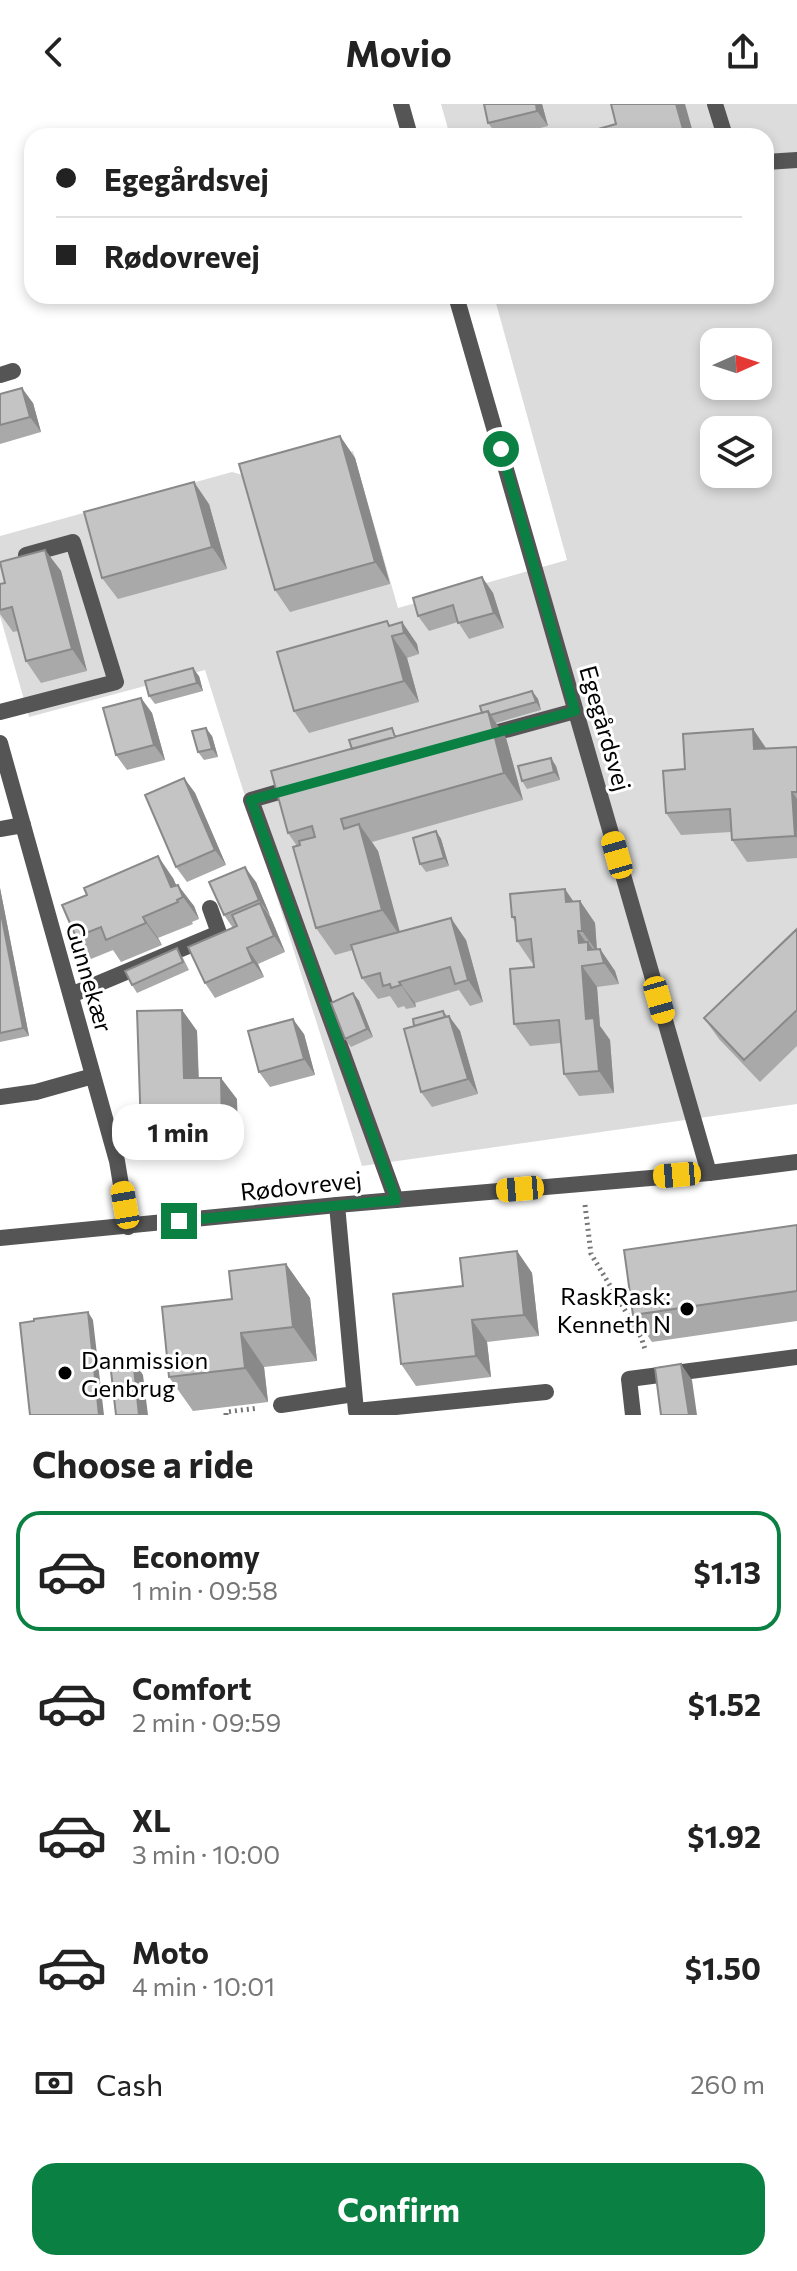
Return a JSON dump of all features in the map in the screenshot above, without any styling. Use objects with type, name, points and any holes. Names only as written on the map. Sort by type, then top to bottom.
[{"type":"street","points":[[401,104],[408,128]]},
{"type":"street","points":[[715,104],[722,128]]},
{"type":"street","points":[[774,161],[797,160]]},
{"type":"street","name":"Egegårdsvej","points":[[458,304],[709,1173]]},
{"type":"street","points":[[0,712],[116,682],[73,542],[22,556]]},
{"type":"street","points":[[457,743],[575,711]]},
{"type":"street","name":"Gunnekær","points":[[0,743],[117,1161],[128,1227]]},
{"type":"street","points":[[310,783],[251,800],[396,1200]]},
{"type":"street","points":[[0,829],[23,825]]},
{"type":"street","points":[[71,995],[219,933],[210,908]]},
{"type":"street","points":[[0,1097],[36,1092],[93,1076]]},
{"type":"street","name":"Rødovrevej","points":[[0,1238],[709,1173],[797,1162]]},
{"type":"street","points":[[337,1205],[356,1411],[546,1392]]},
{"type":"street","points":[[633,1415],[629,1379],[797,1357]]},
{"type":"street","points":[[281,1405],[354,1394]]},
{"type":"path","points":[[582,1183],[591,1254],[641,1337],[655,1375]]},
{"type":"path","points":[[226,1415],[226,1412],[281,1405]]},
{"type":"shaded area","points":[[441,104],[797,104],[797,1104],[362,1166],[205,670],[29,717],[0,616],[0,536],[232,472],[250,477],[353,451],[398,608],[567,560],[496,304],[774,304],[774,128],[448,128]]},
{"type":"building","points":[[484,104],[536,104],[537,111],[488,123]]},
{"type":"building","points":[[611,104],[676,104],[683,128],[602,128],[616,124]]},
{"type":"building","points":[[22,388],[30,417],[0,425],[0,394]]},
{"type":"building","points":[[340,436],[375,562],[275,590],[239,464]]},
{"type":"building","points":[[194,482],[212,547],[102,578],[84,512]]},
{"type":"building","points":[[45,550],[72,649],[26,661],[12,607],[0,610],[0,584],[5,583],[0,562]]},
{"type":"building","points":[[482,577],[494,613],[458,623],[453,605],[418,616],[413,598]]},
{"type":"building","points":[[387,621],[389,626],[402,622],[404,633],[392,636],[404,681],[294,711],[277,652]]},
{"type":"building","points":[[193,668],[197,683],[149,696],[145,681]]},
{"type":"building","points":[[532,691],[536,702],[490,715],[488,711],[482,713],[480,706]]},
{"type":"building","points":[[141,698],[154,745],[116,755],[103,708]]},
{"type":"building","points":[[488,711],[504,773],[341,819],[344,829],[359,824],[382,910],[316,928],[293,847],[300,845],[299,841],[315,837],[312,826],[288,833],[271,771]]},
{"type":"building","points":[[206,728],[212,749],[198,752],[192,731]]},
{"type":"building","points":[[392,728],[395,737],[352,749],[349,740]]},
{"type":"building","points":[[753,729],[754,749],[797,747],[797,792],[792,792],[795,836],[732,840],[730,809],[666,813],[663,771],[685,769],[683,734]]},
{"type":"building","points":[[551,758],[554,772],[522,781],[518,766]]},
{"type":"building","points":[[184,778],[215,850],[176,867],[145,795]]},
{"type":"building","points":[[436,831],[444,858],[420,864],[413,838]]},
{"type":"building","points":[[158,856],[171,887],[178,885],[183,897],[178,902],[143,917],[146,923],[106,940],[101,927],[76,937],[62,905],[87,895],[84,888]]},
{"type":"building","points":[[245,867],[259,900],[224,915],[209,882]]},
{"type":"building","points":[[565,889],[566,902],[580,901],[582,931],[578,931],[579,943],[588,942],[588,950],[600,949],[604,963],[582,966],[586,1019],[594,1018],[599,1071],[564,1074],[559,1020],[514,1024],[510,969],[534,967],[531,939],[517,941],[510,894]]},
{"type":"building","points":[[260,903],[274,936],[247,948],[253,962],[205,983],[188,947],[237,926],[232,915]]},
{"type":"building","points":[[0,908],[23,1028],[0,1033]]},
{"type":"building","points":[[451,918],[468,980],[455,984],[450,967],[399,982],[401,985],[391,988],[390,984],[383,986],[380,973],[362,978],[351,945]]},
{"type":"building","points":[[797,929],[797,1010],[744,1060],[704,1018]]},
{"type":"building","points":[[177,948],[183,962],[132,985],[125,971]]},
{"type":"building","points":[[353,993],[367,1029],[345,1039],[331,1003]]},
{"type":"building","points":[[182,1010],[184,1078],[221,1078],[222,1128],[141,1130],[137,1011]]},
{"type":"building","points":[[443,1011],[445,1017],[414,1026],[413,1019]]},
{"type":"building","points":[[449,1016],[468,1079],[421,1092],[404,1029]]},
{"type":"building","points":[[293,1019],[304,1059],[259,1072],[248,1031]]},
{"type":"building","points":[[797,1225],[797,1291],[633,1315],[624,1250]]},
{"type":"building","points":[[517,1251],[524,1315],[472,1320],[476,1356],[401,1364],[393,1294],[463,1286],[460,1258]]},
{"type":"building","points":[[286,1264],[293,1327],[241,1333],[245,1368],[169,1377],[162,1307],[232,1299],[229,1271]]},
{"type":"building","name":"Danmission Genbrug","points":[[88,1312],[99,1415],[30,1415],[20,1323]]},
{"type":"building","points":[[133,1359],[139,1415],[116,1415],[110,1362]]},
{"type":"building","points":[[681,1364],[689,1415],[661,1415],[655,1368]]},
{"type":"place","name":"RaskRask: Kenneth N","points":[[687,1309]]},
{"type":"place","name":"Danmission Genbrug","points":[[65,1373]]},
{"type":"route","points":[[179,1221],[396,1200],[251,800],[575,711],[501,449]]}]
